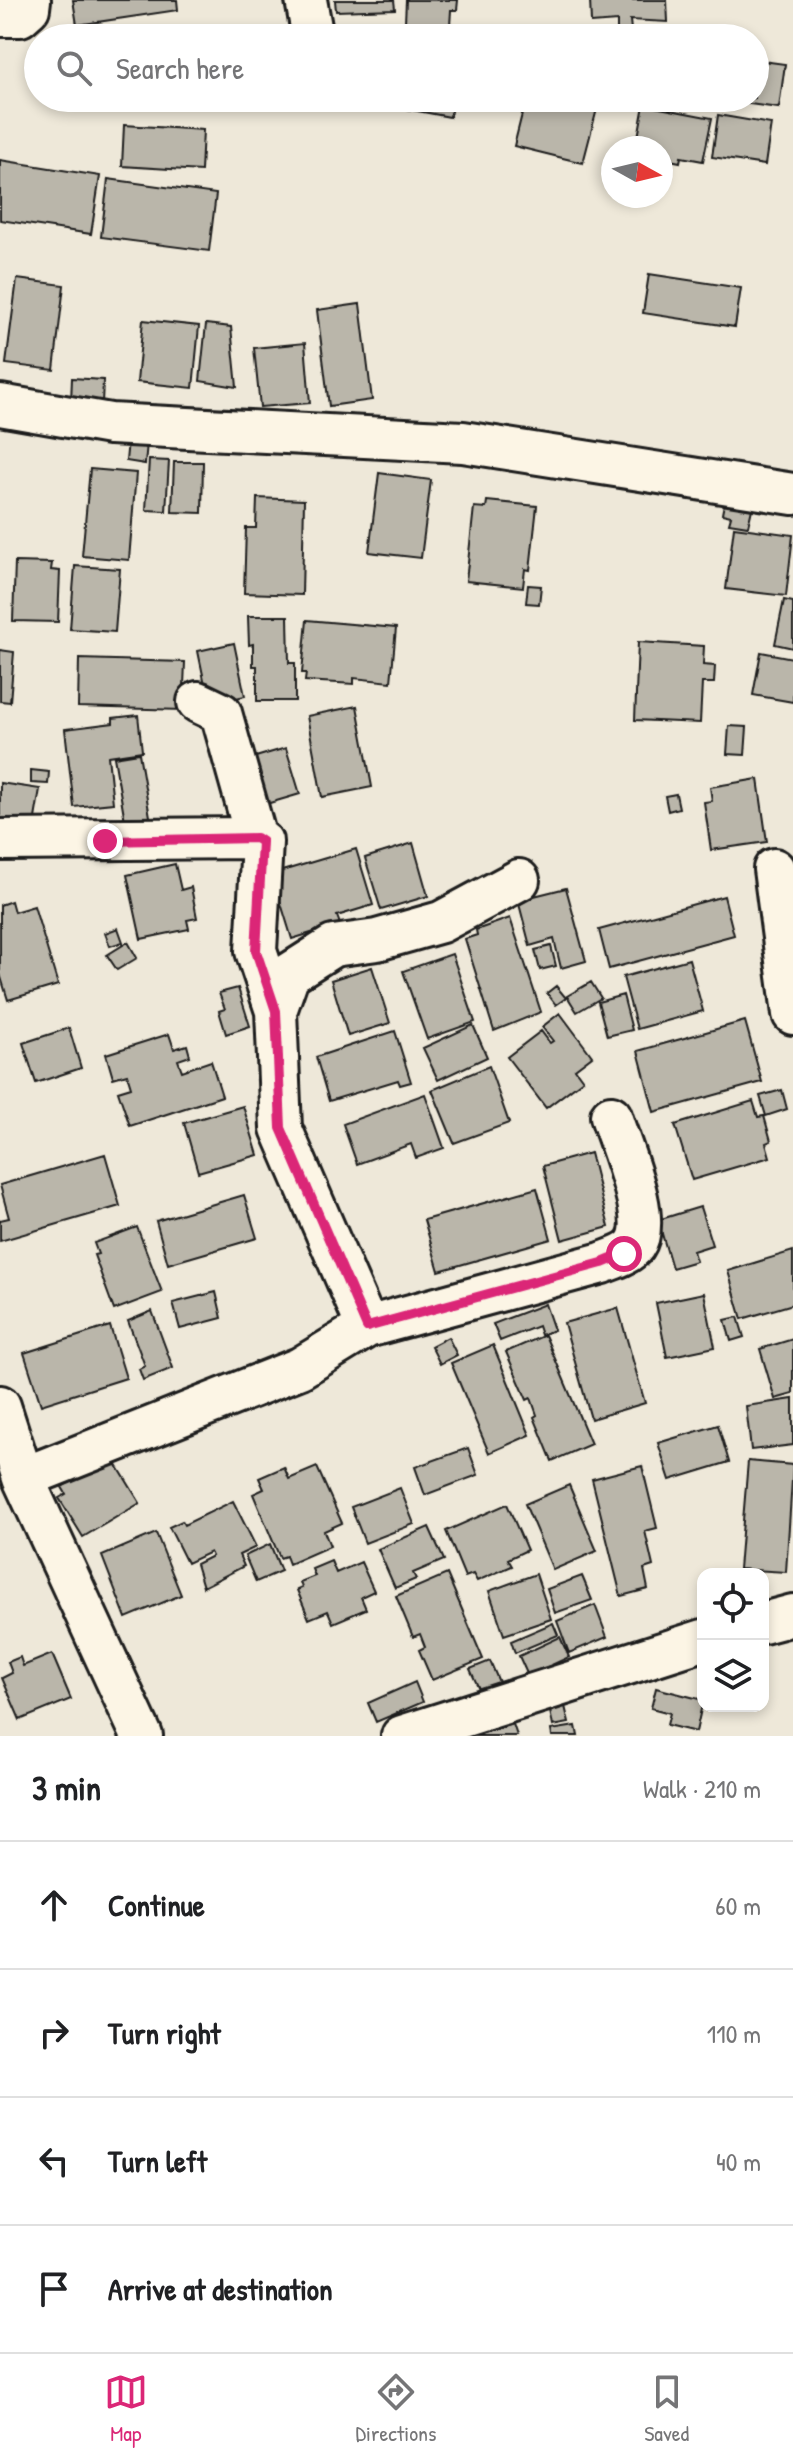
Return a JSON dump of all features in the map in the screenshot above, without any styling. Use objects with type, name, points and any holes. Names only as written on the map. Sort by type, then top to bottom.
[{"type":"street","points":[[0,16],[20,16],[29,8],[30,0]]},
{"type":"street","points":[[306,0],[310,24]]},
{"type":"street","points":[[0,405],[110,424],[463,442],[793,494]]},
{"type":"street","points":[[198,702],[221,713],[256,838]]},
{"type":"street","points":[[0,840],[256,838],[262,842],[256,951],[276,1011],[281,1128],[367,1327]]},
{"type":"street","points":[[774,869],[793,1014]]},
{"type":"street","points":[[276,1011],[289,974],[333,946],[377,940],[441,922],[519,880]]},
{"type":"street","points":[[23,1478],[300,1368],[367,1327],[602,1263],[636,1244],[642,1215],[611,1116]]},
{"type":"street","points":[[0,1406],[23,1478],[142,1736]]},
{"type":"street","points":[[769,1621],[793,1615]]},
{"type":"street","points":[[402,1736],[697,1642]]},
{"type":"building","points":[[73,0],[177,0],[178,10],[77,24]]},
{"type":"building","points":[[335,0],[394,0],[395,9],[336,11]]},
{"type":"building","points":[[406,0],[458,0],[457,10],[451,10],[450,24],[405,22]]},
{"type":"building","points":[[590,0],[667,0],[668,22],[630,20],[630,24],[617,24],[617,21],[591,23]]},
{"type":"building","points":[[769,62],[785,64],[779,108],[769,107]]},
{"type":"building","points":[[423,112],[451,112],[450,117]]},
{"type":"building","points":[[522,112],[596,112],[583,163],[514,146]]},
{"type":"building","points":[[643,112],[681,112],[712,118],[703,161],[681,157],[680,162],[673,161],[673,136],[638,136]]},
{"type":"building","points":[[718,115],[771,124],[765,165],[712,157]]},
{"type":"building","points":[[124,125],[203,130],[201,171],[122,166]]},
{"type":"building","points":[[0,160],[100,176],[91,234],[0,220]]},
{"type":"building","points":[[108,179],[216,194],[209,251],[101,237]]},
{"type":"building","points":[[649,274],[741,288],[735,327],[643,313]]},
{"type":"building","points":[[17,279],[64,285],[54,370],[6,364]]},
{"type":"building","points":[[360,304],[372,400],[329,406],[317,310]]},
{"type":"building","points":[[143,320],[199,326],[193,388],[137,382]]},
{"type":"building","points":[[206,324],[231,327],[237,387],[200,381]]},
{"type":"building","points":[[305,343],[310,403],[260,407],[254,348]]},
{"type":"building","points":[[72,378],[103,380],[102,404],[71,402]]},
{"type":"building","points":[[128,441],[147,443],[145,464],[126,461]]},
{"type":"building","points":[[149,460],[169,461],[166,511],[146,510]]},
{"type":"building","points":[[174,462],[203,462],[202,513],[172,512]]},
{"type":"building","points":[[90,469],[136,473],[129,560],[82,556]]},
{"type":"building","points":[[379,473],[431,480],[421,558],[369,552]]},
{"type":"building","points":[[257,498],[304,500],[302,595],[244,593],[246,528],[256,528]]},
{"type":"building","points":[[487,501],[537,506],[530,570],[525,569],[523,587],[466,581],[474,507],[486,508]]},
{"type":"building","points":[[724,504],[752,509],[748,526],[729,523],[731,516],[722,514]]},
{"type":"building","points":[[734,527],[793,535],[786,596],[726,589]]},
{"type":"building","points":[[15,562],[52,563],[51,570],[60,571],[58,622],[13,621]]},
{"type":"building","points":[[75,566],[120,569],[115,632],[70,629]]},
{"type":"building","points":[[528,585],[541,586],[539,604],[526,603]]},
{"type":"building","points":[[784,600],[793,602],[793,648],[775,644]]},
{"type":"building","points":[[248,616],[288,616],[289,663],[295,663],[295,701],[257,701],[257,666],[253,666],[253,644],[249,645]]},
{"type":"building","points":[[307,620],[396,628],[391,682],[354,678],[354,684],[305,681],[306,673],[302,673]]},
{"type":"building","points":[[638,642],[704,646],[703,665],[715,666],[714,683],[702,683],[700,723],[635,720]]},
{"type":"building","points":[[234,643],[245,696],[209,704],[198,651]]},
{"type":"building","points":[[0,650],[14,652],[10,702],[0,701]]},
{"type":"building","points":[[761,652],[793,658],[793,702],[753,695]]},
{"type":"building","points":[[79,659],[185,662],[183,710],[78,707]]},
{"type":"building","points":[[357,706],[372,787],[322,797],[307,716]]},
{"type":"building","points":[[138,715],[142,751],[108,756],[113,803],[74,807],[65,729],[113,723],[113,718]]},
{"type":"building","points":[[729,726],[747,727],[745,755],[727,754]]},
{"type":"building","points":[[286,748],[300,794],[256,807],[242,761]]},
{"type":"building","points":[[139,753],[153,834],[128,838],[114,757]]},
{"type":"building","points":[[31,770],[49,772],[48,784],[31,783]]},
{"type":"building","points":[[758,779],[767,842],[711,850],[704,802],[712,801],[710,787]]},
{"type":"building","points":[[0,783],[40,789],[32,836],[0,832]]},
{"type":"building","points":[[676,794],[679,808],[668,811],[665,796]]},
{"type":"building","points":[[413,843],[428,896],[381,910],[365,858]]},
{"type":"building","points":[[356,849],[373,905],[337,916],[340,924],[292,939],[272,874]]},
{"type":"building","points":[[175,864],[181,890],[191,887],[197,918],[187,920],[189,929],[141,939],[127,875]]},
{"type":"building","points":[[566,888],[586,961],[561,968],[554,939],[530,946],[518,900]]},
{"type":"building","points":[[724,896],[734,935],[609,969],[599,930]]},
{"type":"building","points":[[11,901],[14,912],[34,906],[58,985],[8,1000],[0,974],[0,905]]},
{"type":"building","points":[[510,918],[541,1012],[494,1031],[465,939],[477,935],[476,930]]},
{"type":"building","points":[[118,928],[123,942],[110,946],[105,933]]},
{"type":"building","points":[[128,942],[137,958],[117,970],[107,955]]},
{"type":"building","points":[[551,946],[556,966],[540,970],[535,950]]},
{"type":"building","points":[[452,954],[475,1022],[427,1039],[403,971]]},
{"type":"building","points":[[689,959],[703,1011],[637,1029],[623,977]]},
{"type":"building","points":[[372,967],[390,1023],[348,1036],[331,980]]},
{"type":"building","points":[[591,982],[601,998],[577,1012],[567,996]]},
{"type":"building","points":[[556,986],[566,998],[556,1005],[547,993]]},
{"type":"building","points":[[238,988],[250,1026],[226,1034],[219,1011],[225,1009],[219,993]]},
{"type":"building","points":[[623,995],[632,1030],[607,1036],[598,1002]]},
{"type":"building","points":[[560,1013],[592,1056],[575,1069],[583,1080],[546,1108],[507,1057],[541,1031],[550,1043],[553,1041],[542,1027]]},
{"type":"building","points":[[745,1021],[762,1082],[654,1112],[638,1051]]},
{"type":"building","points":[[473,1025],[487,1057],[438,1080],[423,1048]]},
{"type":"building","points":[[69,1028],[81,1068],[36,1083],[23,1043]]},
{"type":"building","points":[[395,1031],[411,1082],[400,1085],[398,1080],[329,1101],[316,1057]]},
{"type":"building","points":[[169,1034],[174,1049],[187,1045],[190,1056],[178,1060],[182,1071],[211,1061],[222,1096],[130,1126],[118,1091],[131,1087],[127,1074],[113,1078],[106,1054]]},
{"type":"building","points":[[489,1066],[509,1123],[454,1143],[432,1090]]},
{"type":"building","points":[[782,1090],[787,1109],[766,1116],[760,1096]]},
{"type":"building","points":[[425,1094],[444,1148],[416,1158],[411,1144],[357,1164],[343,1124]]},
{"type":"building","points":[[753,1101],[758,1117],[764,1116],[771,1141],[766,1143],[770,1157],[692,1180],[675,1125]]},
{"type":"building","points":[[243,1106],[258,1155],[198,1172],[184,1123]]},
{"type":"building","points":[[590,1153],[609,1227],[562,1240],[543,1166]]},
{"type":"building","points":[[105,1154],[120,1206],[0,1241],[0,1220],[9,1218],[0,1185]]},
{"type":"building","points":[[537,1188],[551,1239],[439,1271],[424,1220]]},
{"type":"building","points":[[244,1195],[257,1238],[168,1264],[156,1221]]},
{"type":"building","points":[[700,1207],[712,1245],[693,1251],[696,1261],[672,1268],[658,1220]]},
{"type":"building","points":[[137,1227],[162,1292],[114,1310],[94,1255],[98,1254],[94,1243]]},
{"type":"building","points":[[793,1251],[793,1304],[742,1319],[728,1271]]},
{"type":"building","points":[[216,1292],[222,1318],[180,1329],[173,1303]]},
{"type":"building","points":[[704,1293],[715,1347],[667,1357],[656,1303]]},
{"type":"building","points":[[545,1304],[554,1330],[541,1335],[538,1326],[500,1341],[493,1324]]},
{"type":"building","points":[[618,1308],[645,1403],[591,1419],[564,1323]]},
{"type":"building","points":[[152,1311],[173,1368],[143,1380],[139,1369],[145,1366],[128,1321]]},
{"type":"building","points":[[738,1317],[744,1337],[731,1341],[725,1320]]},
{"type":"building","points":[[110,1326],[126,1378],[41,1405],[24,1353]]},
{"type":"building","points":[[545,1335],[591,1444],[552,1461],[534,1417],[537,1415],[531,1398],[527,1400],[506,1352]]},
{"type":"building","points":[[448,1337],[457,1355],[440,1364],[431,1346]]},
{"type":"building","points":[[793,1339],[793,1394],[775,1399],[760,1349]]},
{"type":"building","points":[[493,1345],[530,1435],[489,1453],[451,1363]]},
{"type":"building","points":[[793,1399],[793,1445],[751,1450],[746,1406]]},
{"type":"building","points":[[718,1425],[729,1462],[670,1480],[658,1443]]},
{"type":"building","points":[[468,1448],[478,1475],[425,1495],[415,1467]]},
{"type":"building","points":[[112,1457],[140,1503],[83,1537],[59,1498],[66,1494],[62,1487]]},
{"type":"building","points":[[748,1461],[793,1465],[786,1572],[769,1571],[769,1568],[739,1568]]},
{"type":"building","points":[[642,1466],[657,1528],[645,1531],[653,1566],[644,1569],[648,1589],[621,1596],[592,1479]]},
{"type":"building","points":[[284,1467],[289,1479],[317,1467],[342,1523],[324,1531],[330,1546],[289,1564],[286,1556],[280,1558],[253,1494],[264,1489],[259,1478]]},
{"type":"building","points":[[569,1485],[597,1551],[553,1570],[525,1504]]},
{"type":"building","points":[[400,1488],[414,1524],[365,1543],[351,1507]]},
{"type":"building","points":[[233,1501],[256,1547],[239,1555],[244,1566],[203,1587],[196,1564],[212,1556],[210,1552],[187,1563],[169,1527],[182,1521],[184,1525]]},
{"type":"building","points":[[507,1504],[527,1550],[508,1559],[512,1566],[477,1581],[473,1574],[465,1577],[446,1531]]},
{"type":"building","points":[[429,1527],[444,1560],[413,1573],[416,1579],[395,1588],[378,1549]]},
{"type":"building","points":[[156,1533],[181,1595],[126,1618],[102,1556]]},
{"type":"building","points":[[270,1544],[281,1571],[256,1582],[245,1556]]},
{"type":"building","points":[[331,1561],[336,1573],[361,1562],[374,1591],[361,1597],[366,1609],[333,1623],[328,1611],[309,1619],[297,1590],[302,1588],[300,1582],[315,1576],[312,1569]]},
{"type":"building","points":[[447,1574],[483,1659],[432,1680],[419,1650],[425,1647],[420,1634],[413,1637],[396,1596]]},
{"type":"building","points":[[536,1574],[551,1619],[504,1635],[489,1591]]},
{"type":"building","points":[[582,1576],[592,1600],[555,1613],[547,1589]]},
{"type":"building","points":[[595,1605],[607,1637],[569,1653],[557,1621]]},
{"type":"building","points":[[553,1623],[558,1635],[515,1653],[511,1641]]},
{"type":"building","points":[[560,1637],[569,1657],[528,1676],[519,1656]]},
{"type":"building","points":[[52,1654],[71,1699],[20,1720],[2,1678],[12,1673],[8,1662],[20,1657],[23,1666]]},
{"type":"building","points":[[490,1661],[499,1682],[480,1691],[470,1669]]},
{"type":"building","points":[[415,1682],[423,1702],[376,1722],[368,1703]]},
{"type":"building","points":[[656,1688],[697,1698],[697,1712],[700,1712],[696,1732],[667,1725],[670,1713],[651,1708]]},
{"type":"building","points":[[564,1702],[569,1723],[553,1726],[549,1706]]},
{"type":"building","points":[[513,1724],[517,1736],[473,1736]]},
{"type":"building","points":[[576,1726],[578,1736],[552,1736],[551,1730]]},
{"type":"route","points":[[105,841],[256,838],[262,842],[256,951],[276,1011],[281,1128],[367,1327],[602,1263],[624,1254]]}]
